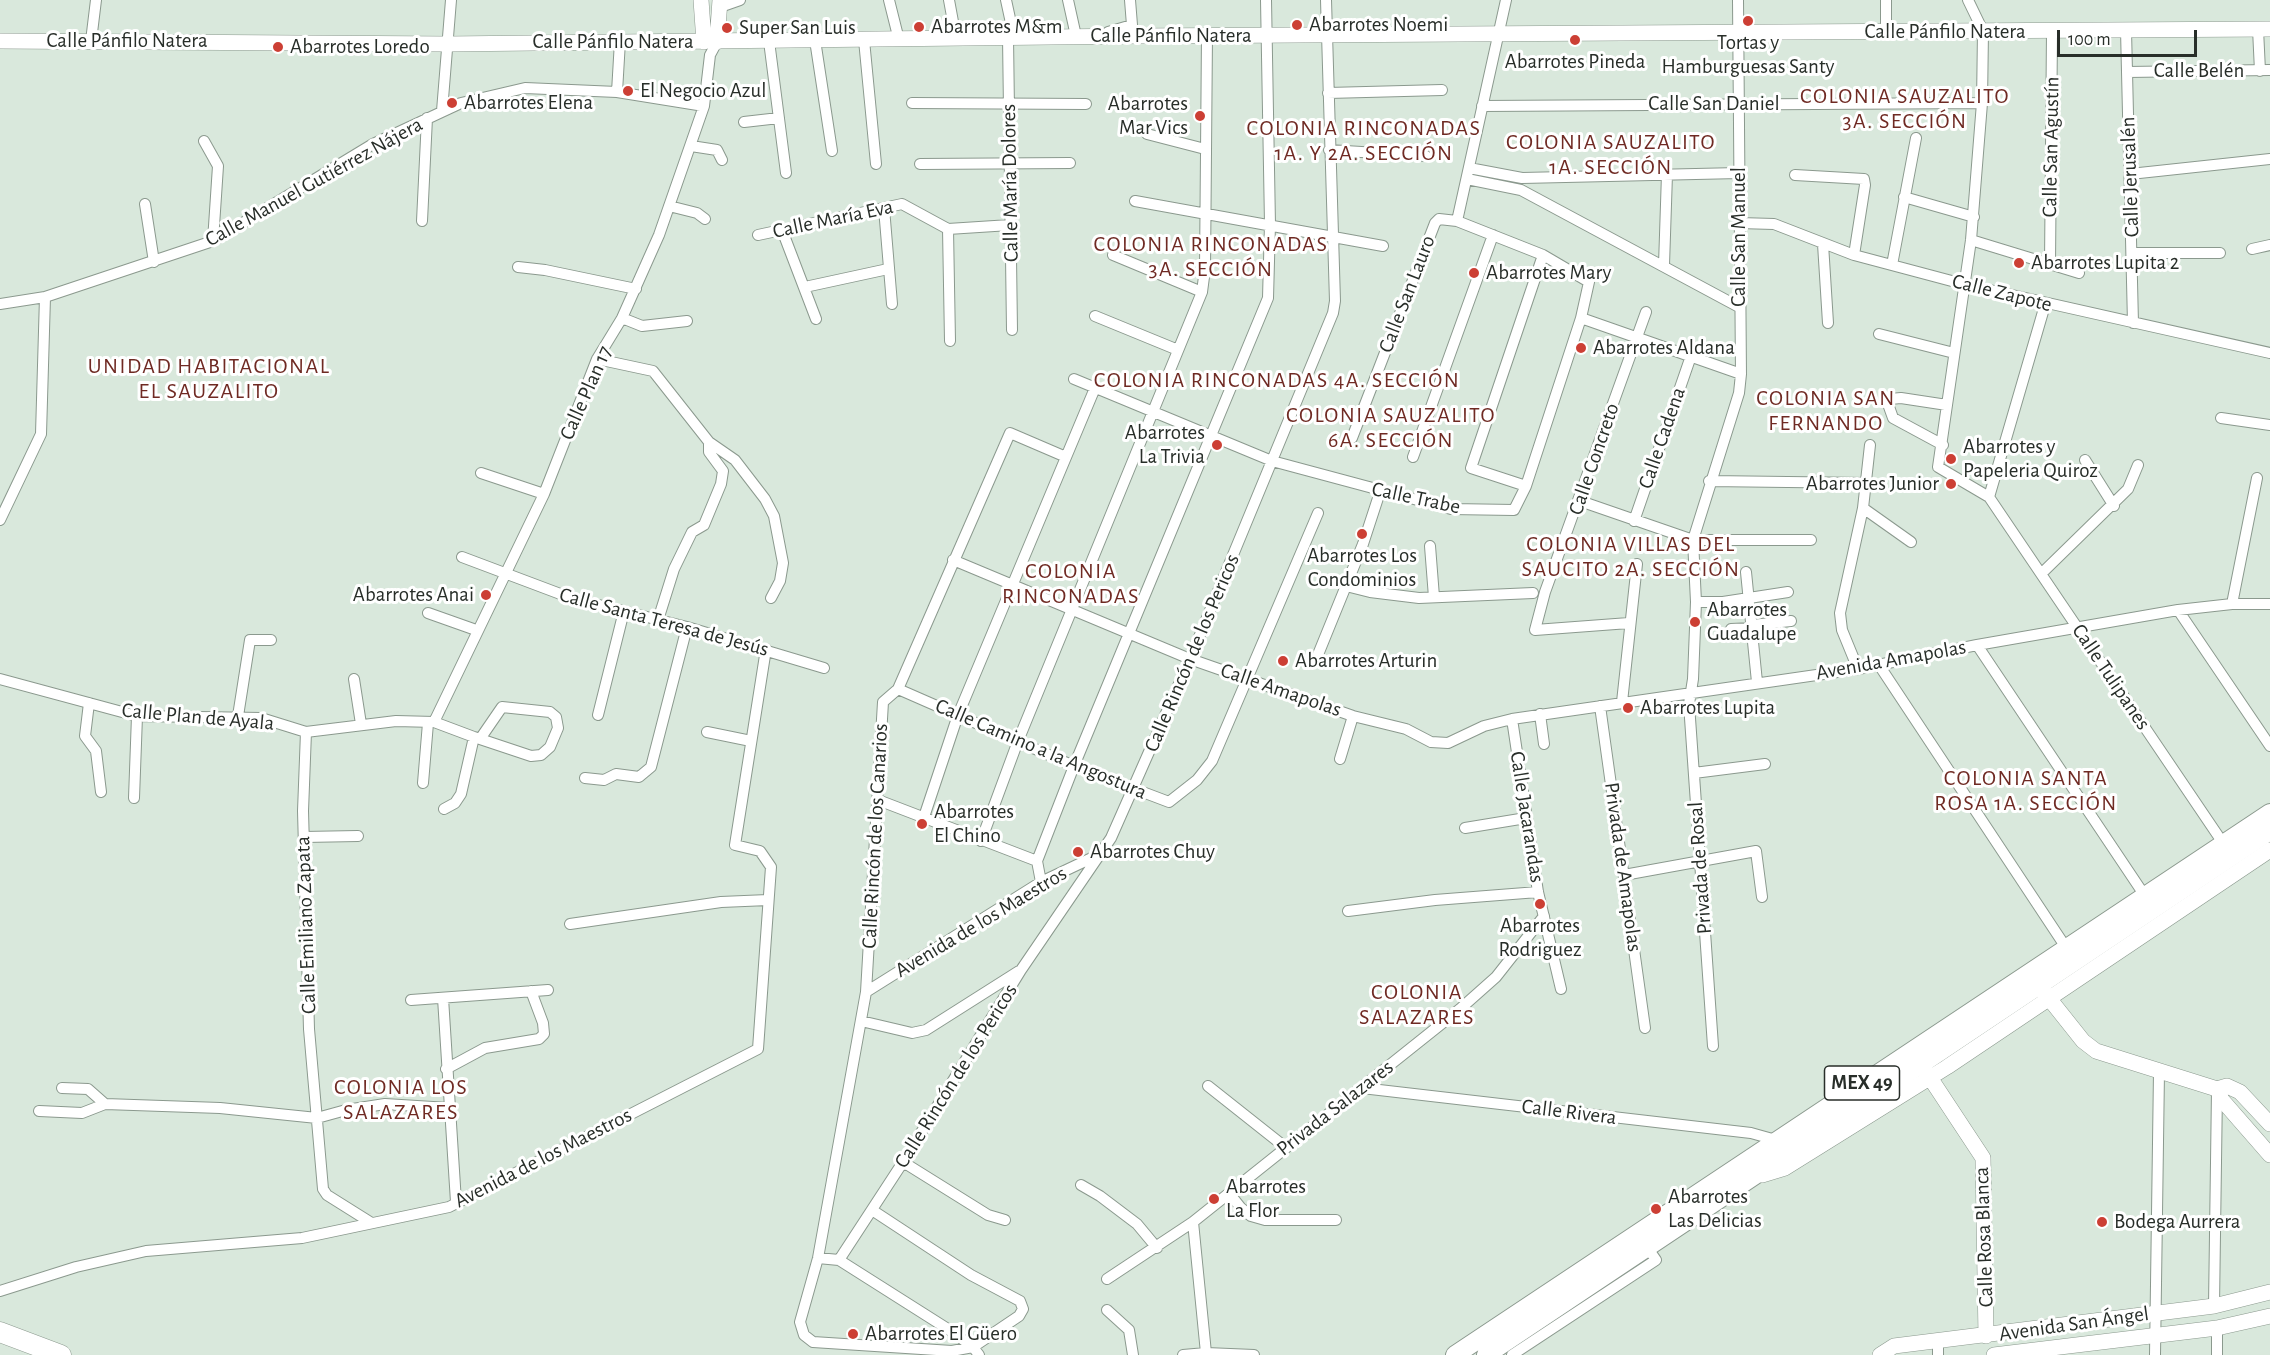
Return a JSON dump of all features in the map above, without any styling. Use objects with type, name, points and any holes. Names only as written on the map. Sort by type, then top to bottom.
[{"type":"highway","points":[[0,1332],[61,1355]]},
{"type":"main road","points":[[701,0],[716,12],[710,46]]},
{"type":"main road","name":"Calle Pánfilo Natera","points":[[0,41],[447,44],[620,41],[710,46],[769,41],[1076,36],[2264,29]]},
{"type":"main road","name":"MEX 49","points":[[1455,1355],[1508,1339],[1574,1305],[1622,1273],[1642,1240],[1750,1178],[2040,985],[2227,850],[2270,813]]},
{"type":"main road","name":"MEX 49","points":[[2040,985],[2067,949],[2145,896],[2227,850],[2270,831]]},
{"type":"main road","points":[[1921,1064],[2040,985],[2270,850]]},
{"type":"main road","points":[[2040,985],[2084,1041],[2096,1051],[2217,1089],[2228,1086],[2240,1092],[2270,1124]]},
{"type":"main road","name":"MEX 49","points":[[1486,1355],[1776,1140],[1921,1064]]},
{"type":"main road","name":"Calle Rosa Blanca","points":[[1921,1064],[1983,1158],[1985,1167],[1986,1336]]},
{"type":"main road","points":[[2217,1089],[2222,1100],[2270,1155]]},
{"type":"main road","name":"Avenida San Ángel","points":[[1880,1355],[1894,1346],[1938,1349],[1986,1336],[2214,1306],[2270,1292]]},
{"type":"main road","name":"Avenida San Ángel","points":[[1994,1355],[2217,1328],[2270,1316]]},
{"type":"main road","points":[[2046,1328],[2048,1348]]},
{"type":"street","points":[[91,41],[96,0]]},
{"type":"street","points":[[442,111],[451,0]]},
{"type":"street","points":[[716,12],[740,0]]},
{"type":"street","points":[[890,0],[899,40]]},
{"type":"street","points":[[949,0],[956,38]]},
{"type":"street","name":"Calle María Dolores","points":[[1006,0],[1011,37],[1008,165],[1012,330]]},
{"type":"street","points":[[1068,0],[1076,36]]},
{"type":"street","points":[[1104,36],[1110,31],[1130,27],[1133,16],[1130,0]]},
{"type":"street","points":[[1041,882],[1037,861],[1128,633],[1268,298],[1270,224],[1266,0]]},
{"type":"street","name":"Calle Rincón de los Pericos","points":[[838,1260],[903,1162],[1021,970],[1111,838],[1190,658],[1333,314],[1335,301],[1326,0]]},
{"type":"street","name":"Calle San Manuel","points":[[1696,602],[1693,540],[1709,481],[1739,393],[1741,374],[1738,0]]},
{"type":"street","points":[[1886,0],[1886,32]]},
{"type":"street","points":[[1968,0],[1983,31],[1982,103],[1974,218],[1963,284],[1943,445],[1938,467],[1989,497],[2045,305]]},
{"type":"street","points":[[1502,2],[1499,35],[1457,221],[1543,255],[1471,468],[1526,486]]},
{"type":"street","points":[[1133,16],[1140,24],[1141,36]]},
{"type":"street","points":[[2264,29],[2265,70]]},
{"type":"street","name":"Calle Jerusalén","points":[[2126,30],[2133,323]]},
{"type":"street","name":"Calle San Agustín","points":[[2050,264],[2052,31]]},
{"type":"street","points":[[981,841],[1018,741],[1202,292],[1205,269],[1206,215],[1206,35]]},
{"type":"street","points":[[815,40],[832,151]]},
{"type":"street","points":[[864,40],[876,164]]},
{"type":"street","points":[[617,92],[620,41]]},
{"type":"street","points":[[769,41],[786,173]]},
{"type":"street","name":"Calle Plan 17","points":[[423,783],[431,723],[544,494],[597,359],[622,318],[636,289],[669,206],[704,106],[710,46]]},
{"type":"street","name":"Calle Belén","points":[[2127,72],[2265,70]]},
{"type":"street","name":"Calle Manuel Gutiérrez Nájera","points":[[0,304],[45,297],[213,241],[373,144],[442,111],[525,88],[617,92],[704,106]]},
{"type":"street","points":[[1328,93],[1442,90]]},
{"type":"street","points":[[912,103],[1086,104]]},
{"type":"street","name":"Calle San Daniel","points":[[1482,106],[1982,103]]},
{"type":"street","points":[[422,220],[427,118]]},
{"type":"street","points":[[744,122],[779,118]]},
{"type":"street","points":[[1147,134],[1205,149]]},
{"type":"street","points":[[1892,265],[1916,138]]},
{"type":"street","points":[[204,141],[218,166],[213,241]]},
{"type":"street","points":[[691,146],[717,150],[722,160]]},
{"type":"street","points":[[1329,150],[1426,156]]},
{"type":"street","points":[[2130,174],[2270,159]]},
{"type":"street","points":[[920,164],[1070,163]]},
{"type":"street","points":[[1468,174],[1522,178],[1739,173]]},
{"type":"street","points":[[1468,174],[1521,189],[1739,307]]},
{"type":"street","points":[[1665,265],[1667,174]]},
{"type":"street","points":[[1795,175],[1864,179],[1854,255]]},
{"type":"street","points":[[1521,189],[1522,178]]},
{"type":"street","points":[[1904,197],[1974,218]]},
{"type":"street","points":[[1136,201],[1383,246]]},
{"type":"street","points":[[145,204],[154,262]]},
{"type":"street","name":"Calle María Eva","points":[[758,235],[902,204],[948,229]]},
{"type":"street","points":[[669,206],[697,213],[705,219]]},
{"type":"street","points":[[884,208],[892,304]]},
{"type":"street","name":"Calle San Lauro","points":[[1352,438],[1435,223],[1439,219],[1457,221]]},
{"type":"street","name":"Calle Zapote","points":[[1739,223],[1774,225],[1854,255],[2045,305],[2270,353]]},
{"type":"street","points":[[950,341],[948,229],[1010,225]]},
{"type":"street","points":[[782,230],[806,287],[816,319]]},
{"type":"street","points":[[1413,457],[1493,235]]},
{"type":"street","points":[[1971,240],[2079,273]]},
{"type":"street","points":[[1823,244],[1828,323]]},
{"type":"street","points":[[2252,249],[2270,245]]},
{"type":"street","points":[[2132,253],[2220,253]]},
{"type":"street","points":[[1113,255],[1202,292]]},
{"type":"street","name":"Calle Trabe","points":[[1074,379],[1272,461],[1380,492],[1451,509],[1503,512],[1514,510],[1526,486],[1581,318],[1589,282],[1543,255]]},
{"type":"street","points":[[518,267],[545,270],[636,289]]},
{"type":"street","points":[[806,287],[888,269]]},
{"type":"street","points":[[0,520],[41,434],[45,297]]},
{"type":"street","name":"Calle Concreto","points":[[1629,623],[1535,630],[1545,592],[1580,501],[1646,312]]},
{"type":"street","points":[[1095,316],[1178,350]]},
{"type":"street","points":[[622,318],[642,326],[687,321]]},
{"type":"street","points":[[1581,318],[1741,374]]},
{"type":"street","points":[[1879,334],[1954,352]]},
{"type":"street","name":"Calle Cadena","points":[[1634,520],[1691,356]]},
{"type":"street","points":[[597,359],[653,371],[709,441],[735,460],[765,499],[774,516],[783,563],[780,581],[771,598]]},
{"type":"street","points":[[924,817],[958,715],[1095,388]]},
{"type":"street","points":[[1943,445],[1893,418],[1888,404],[1890,399],[1901,398],[1947,405]]},
{"type":"street","points":[[2221,418],[2269,423]]},
{"type":"street","name":"Calle Rincón de los Canarios","points":[[976,1351],[813,1342],[804,1335],[800,1322],[818,1258],[866,992],[883,702],[898,689],[1010,433],[1066,457]]},
{"type":"street","points":[[709,441],[709,452],[723,471],[748,477]]},
{"type":"street","points":[[1858,669],[1842,630],[1840,613],[1863,508],[1870,445]]},
{"type":"street","points":[[2085,460],[2114,506]]},
{"type":"street","points":[[2042,573],[2114,506],[2128,489],[2138,465]]},
{"type":"street","points":[[658,620],[674,569],[692,532],[704,525],[723,471]]},
{"type":"street","points":[[481,473],[544,494]]},
{"type":"street","points":[[2232,604],[2257,478]]},
{"type":"street","points":[[1709,481],[1866,483]]},
{"type":"street","points":[[1315,662],[1364,544],[1380,492]]},
{"type":"street","name":"Calle Tulipanes","points":[[1989,497],[2227,850]]},
{"type":"street","points":[[1580,501],[1693,540],[1811,540]]},
{"type":"street","points":[[1863,508],[1911,542]]},
{"type":"street","points":[[1247,679],[1318,513]]},
{"type":"street","points":[[1430,546],[1434,597]]},
{"type":"street","name":"Calle Santa Teresa de Jesús","points":[[462,557],[571,598],[687,627],[825,668]]},
{"type":"street","name":"Calle Amapolas","points":[[953,560],[1190,658],[1353,716],[1406,729],[1431,742],[1448,743],[1484,726],[1512,718]]},
{"type":"street","points":[[1622,702],[1637,564]]},
{"type":"street","points":[[1746,572],[1757,682]]},
{"type":"street","points":[[1346,586],[1370,592],[1434,597],[1533,593]]},
{"type":"street","points":[[1696,602],[1749,599],[1788,592]]},
{"type":"street","name":"Privada de Rosal","points":[[1696,602],[1689,704],[1713,1046]]},
{"type":"street","name":"Avenida Amapolas","points":[[1512,718],[1858,669],[1977,645],[2178,610],[2232,604],[2270,604]]},
{"type":"street","points":[[2178,610],[2270,746]]},
{"type":"street","points":[[598,715],[624,611]]},
{"type":"street","points":[[428,613],[476,630]]},
{"type":"street","points":[[1731,629],[1791,621]]},
{"type":"street","points":[[585,778],[603,780],[616,774],[639,777],[647,773],[651,767],[687,627]]},
{"type":"street","points":[[238,716],[250,640],[271,640]]},
{"type":"street","points":[[1977,645],[2145,896]]},
{"type":"street","points":[[570,924],[722,902],[768,900],[771,867],[766,858],[760,851],[735,845],[766,649]]},
{"type":"street","points":[[1879,665],[2067,949]]},
{"type":"street","name":"Calle Plan de Ayala","points":[[0,679],[137,716],[238,716],[282,723],[306,732],[396,721],[431,723],[531,756],[541,755],[550,747],[558,728],[556,717],[550,712],[502,707],[477,738]]},
{"type":"street","points":[[354,679],[361,724]]},
{"type":"street","name":"Calle Camino a la Angostura","points":[[898,689],[1074,766],[1168,802],[1197,780],[1212,761],[1247,679]]},
{"type":"street","points":[[89,703],[85,736],[96,751],[101,792]]},
{"type":"street","name":"Privada de Amapolas","points":[[1600,706],[1645,1028]]},
{"type":"street","points":[[1540,714],[1544,744]]},
{"type":"street","points":[[134,798],[137,716]]},
{"type":"street","points":[[1340,759],[1353,716]]},
{"type":"street","name":"Calle Jacarandas","points":[[1512,718],[1538,892],[1561,989]]},
{"type":"street","name":"Calle Emiliano Zapata","points":[[306,732],[304,837],[309,1029],[323,1189],[327,1195],[370,1222]]},
{"type":"street","points":[[707,732],[752,741]]},
{"type":"street","points":[[444,809],[455,803],[461,794],[477,738]]},
{"type":"street","points":[[1694,773],[1765,764]]},
{"type":"street","points":[[878,800],[1037,861]]},
{"type":"street","points":[[1465,828],[1526,818]]},
{"type":"street","points":[[304,837],[358,836]]},
{"type":"street","points":[[1624,875],[1756,851],[1762,897]]},
{"type":"street","name":"Avenida de los Maestros","points":[[866,992],[1041,882],[1098,855]]},
{"type":"street","points":[[1348,911],[1435,900],[1538,892]]},
{"type":"street","name":"Avenida de los Maestros","points":[[0,1291],[76,1267],[146,1251],[302,1238],[449,1207],[758,1048],[768,900]]},
{"type":"street","name":"Privada Salazares","points":[[1107,1280],[1193,1222],[1460,1009],[1496,977],[1544,916]]},
{"type":"street","points":[[861,1021],[912,1033],[926,1030],[1021,970]]},
{"type":"street","points":[[411,1000],[548,990]]},
{"type":"street","points":[[446,1069],[484,1048],[539,1039],[544,1034],[543,1023],[531,991]]},
{"type":"street","points":[[443,998],[456,1202]]},
{"type":"street","points":[[2156,1355],[2159,1072]]},
{"type":"street","points":[[1208,1086],[1285,1147]]},
{"type":"street","points":[[62,1088],[88,1089],[105,1104]]},
{"type":"street","name":"Calle Rivera","points":[[1362,1088],[1751,1133],[1776,1140]]},
{"type":"street","points":[[2214,1306],[2217,1089]]},
{"type":"street","points":[[39,1111],[82,1113],[105,1104],[220,1108],[317,1118],[346,1110],[385,1104],[449,1108]]},
{"type":"street","points":[[903,1162],[988,1215],[1005,1220]]},
{"type":"street","points":[[1081,1185],[1100,1196],[1137,1224],[1157,1248]]},
{"type":"street","points":[[1229,1193],[1246,1212],[1265,1220],[1336,1220]]},
{"type":"street","points":[[818,1258],[838,1260],[976,1351],[1019,1316],[1023,1309],[1020,1301],[970,1275],[872,1210]]},
{"type":"street","points":[[1193,1222],[1206,1353]]},
{"type":"street","points":[[1107,1310],[1129,1330],[1133,1355]]},
{"type":"street","points":[[2217,1328],[2217,1355]]},
{"type":"street","points":[[1499,1355],[1508,1339]]},
{"type":"street","points":[[1183,1355],[1206,1353],[1254,1355]]},
{"type":"place","name":"Tortas y Hamburguesas Santy","points":[[1748,21]]},
{"type":"place","name":"Abarrotes Noemi","points":[[1297,25]]},
{"type":"place","name":"Abarrotes M&m","points":[[919,27]]},
{"type":"place","name":"Super San Luis","points":[[727,28]]},
{"type":"place","name":"Abarrotes Pineda","points":[[1575,40]]},
{"type":"place","name":"Abarrotes Loredo","points":[[278,47]]},
{"type":"place","name":"El Negocio Azul","points":[[628,91]]},
{"type":"place","name":"Abarrotes Elena","points":[[452,103]]},
{"type":"place","name":"Abarrotes Mar Vics","points":[[1200,116]]},
{"type":"place","name":"Abarrotes Lupita 2","points":[[2019,263]]},
{"type":"place","name":"Abarrotes Mary","points":[[1474,273]]},
{"type":"place","name":"Abarrotes Aldana","points":[[1581,348]]},
{"type":"place","name":"Abarrotes La Trivia","points":[[1217,445]]},
{"type":"place","name":"Abarrotes y Papeleria Quiroz","points":[[1951,459]]},
{"type":"place","name":"Abarrotes Junior","points":[[1951,484]]},
{"type":"place","name":"Abarrotes Los Condominios","points":[[1362,534]]},
{"type":"place","name":"Abarrotes Anai","points":[[486,595]]},
{"type":"place","name":"Abarrotes Guadalupe","points":[[1695,622]]},
{"type":"place","name":"Abarrotes Arturin","points":[[1283,661]]},
{"type":"place","name":"Abarrotes Lupita","points":[[1628,708]]},
{"type":"place","name":"Abarrotes El Chino","points":[[922,824]]},
{"type":"place","name":"Abarrotes Chuy","points":[[1078,852]]},
{"type":"place","name":"Abarrotes Rodriguez","points":[[1540,904]]},
{"type":"place","name":"Abarrotes La Flor","points":[[1214,1199]]},
{"type":"place","name":"Abarrotes Las Delicias","points":[[1656,1209]]},
{"type":"place","name":"Bodega Aurrera","points":[[2102,1222]]},
{"type":"place","name":"Abarrotes El Güero","points":[[853,1334]]},
{"type":"district","name":"COLONIA SAUZALITO 3A. SECCIÓN","points":[[1905,108]]},
{"type":"district","name":"COLONIA RINCONADAS 1A. Y 2A. SECCIÓN","points":[[1364,140]]},
{"type":"district","name":"COLONIA SAUZALITO 1A. SECCIÓN","points":[[1611,154]]},
{"type":"district","name":"COLONIA RINCONADAS 3A. SECCIÓN","points":[[1211,256]]},
{"type":"district","name":"UNIDAD HABITACIONAL EL SAUZALITO","points":[[209,378]]},
{"type":"district","name":"COLONIA RINCONADAS 4A. SECCIÓN","points":[[1277,380]]},
{"type":"district","name":"COLONIA SAN FERNANDO","points":[[1826,410]]},
{"type":"district","name":"COLONIA SAUZALITO 6A. SECCIÓN","points":[[1391,428]]},
{"type":"district","name":"COLONIA VILLAS DEL SAUCITO 2A. SECCIÓN","points":[[1631,556]]},
{"type":"district","name":"COLONIA RINCONADAS","points":[[1071,584]]},
{"type":"district","name":"COLONIA SANTA ROSA 1A. SECCIÓN","points":[[2026,790]]},
{"type":"district","name":"COLONIA SALAZARES","points":[[1417,1004]]},
{"type":"district","name":"COLONIA LOS SALAZARES","points":[[401,1100]]}]
